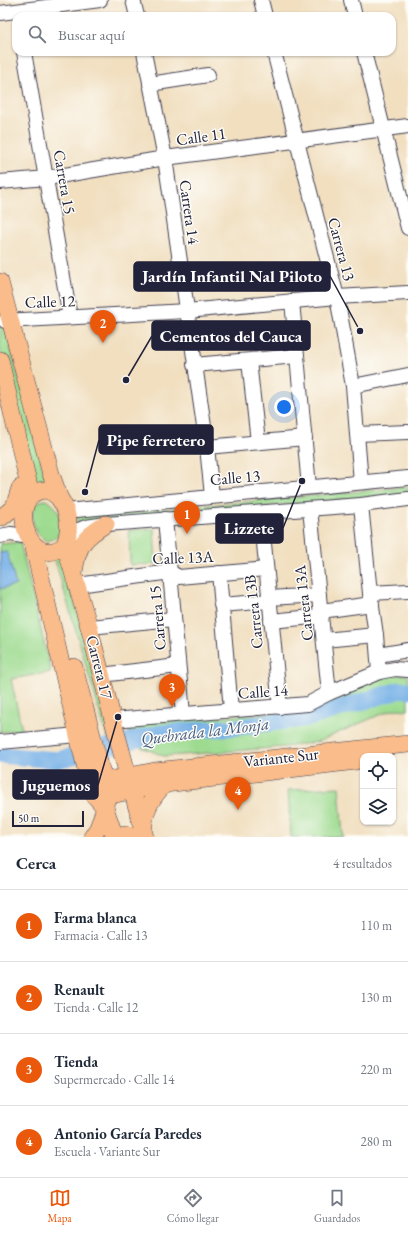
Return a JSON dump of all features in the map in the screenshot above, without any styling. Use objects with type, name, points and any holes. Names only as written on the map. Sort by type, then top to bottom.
[{"type":"main road","points":[[0,282],[8,320],[49,482],[68,521],[67,539],[54,552],[48,552],[35,544],[24,521],[25,500],[0,360]]},
{"type":"main road","points":[[0,300],[8,320]]},
{"type":"main road","points":[[0,403],[25,500]]},
{"type":"main road","points":[[1,517],[41,490],[50,491],[60,502]]},
{"type":"main road","points":[[76,580],[76,559],[80,545],[93,532],[106,524]]},
{"type":"main road","name":"Carrera 17","points":[[67,539],[76,580],[130,783],[141,836]]},
{"type":"main road","name":"Carrera 17","points":[[35,544],[83,738],[105,795],[113,837]]},
{"type":"main road","name":"Variante Sur","points":[[160,777],[408,744]]},
{"type":"main road","points":[[122,755],[137,766],[160,777]]},
{"type":"main road","points":[[396,757],[408,755]]},
{"type":"main road","name":"Variante Sur","points":[[160,777],[360,760]]},
{"type":"main road","points":[[92,764],[89,782],[92,791],[105,795],[130,783],[160,777]]},
{"type":"main road","points":[[113,837],[125,834],[141,836],[148,807],[155,794],[160,777]]},
{"type":"main road","points":[[92,837],[98,828],[105,795]]},
{"type":"street","points":[[0,13],[17,9],[100,0]]},
{"type":"street","points":[[134,0],[136,12]]},
{"type":"street","points":[[261,0],[264,12]]},
{"type":"street","points":[[351,0],[354,12]]},
{"type":"street","name":"Carrera 15","points":[[25,56],[70,318]]},
{"type":"street","name":"Carrera 14","points":[[145,56],[165,158],[207,447],[212,496]]},
{"type":"street","name":"Carrera 13","points":[[275,56],[337,297],[353,386],[361,482]]},
{"type":"street","points":[[365,56],[408,228]]},
{"type":"street","points":[[150,84],[208,75]]},
{"type":"street","name":"Calle 11","points":[[0,182],[47,178],[165,158],[408,126]]},
{"type":"street","name":"Calle 12","points":[[8,320],[187,311],[337,297],[408,293]]},
{"type":"street","points":[[292,301],[309,487]]},
{"type":"street","points":[[194,365],[297,356]]},
{"type":"street","points":[[249,361],[258,442]]},
{"type":"street","points":[[353,386],[408,375]]},
{"type":"street","points":[[357,434],[408,432],[408,442]]},
{"type":"street","points":[[207,447],[305,438]]},
{"type":"street","name":"Calle 13","points":[[60,502],[212,496],[408,478]]},
{"type":"street","points":[[1,517],[25,500]]},
{"type":"street","points":[[67,539],[86,526],[361,505],[408,500]]},
{"type":"street","points":[[361,505],[379,672]]},
{"type":"street","name":"Carrera 13A","points":[[310,509],[329,693]]},
{"type":"street","name":"Carrera 13B","points":[[261,513],[280,707]]},
{"type":"street","name":"Carrera 15","points":[[165,519],[183,714]]},
{"type":"street","points":[[0,536],[11,534],[35,544]]},
{"type":"street","name":"Calle 13A","points":[[76,580],[170,572],[178,577],[266,569]]},
{"type":"street","points":[[218,573],[231,710]]},
{"type":"street","points":[[272,621],[321,614],[371,599],[408,591]]},
{"type":"street","points":[[221,604],[319,595]]},
{"type":"street","points":[[89,627],[174,619]]},
{"type":"street","points":[[324,640],[376,635]]},
{"type":"street","points":[[378,655],[408,650]]},
{"type":"street","points":[[101,675],[178,666]]},
{"type":"street","name":"Calle 14","points":[[115,726],[183,714],[308,704],[329,693],[379,672],[395,669],[408,670]]},
{"type":"street","points":[[0,742],[83,738]]},
{"type":"green space","points":[[0,308],[47,484],[33,487],[0,350]]},
{"type":"green space","points":[[408,487],[408,493],[78,524],[77,517]]},
{"type":"green space","points":[[45,500],[54,506],[60,516],[61,521],[61,527],[57,537],[48,541],[43,539],[36,531],[33,521],[34,506]]},
{"type":"green space","points":[[154,529],[156,564],[130,565],[129,530]]},
{"type":"green space","points":[[20,542],[51,672],[11,679],[22,730],[0,732],[0,544]]},
{"type":"green space","points":[[61,555],[112,735],[107,737],[54,557]]},
{"type":"green space","points":[[393,675],[408,675],[408,710],[397,709],[386,712],[317,742],[284,747],[164,756],[136,745],[130,736],[129,724],[280,712],[376,679]]},
{"type":"green space","points":[[339,787],[343,837],[291,837],[288,790]]},
{"type":"water","points":[[7,552],[16,585],[0,589],[0,553]]},
{"type":"waterway","name":"Quebrada la Monja","points":[[0,755],[57,760],[161,733],[238,727],[308,718],[400,690],[408,690]]},
{"type":"place","name":"Jardín Infantil Nal Piloto","points":[[360,331]]},
{"type":"place","name":"Renault","points":[[103,343]]},
{"type":"place","name":"Cementos del Cauca","points":[[126,380]]},
{"type":"place","name":"Lizzete","points":[[302,481]]},
{"type":"place","name":"Pipe ferretero","points":[[85,492]]},
{"type":"place","name":"Farma blanca","points":[[187,534]]},
{"type":"place","name":"Tienda","points":[[172,707]]},
{"type":"place","name":"Juguemos","points":[[118,717]]},
{"type":"place","name":"Antonio García Paredes","points":[[238,810]]}]
